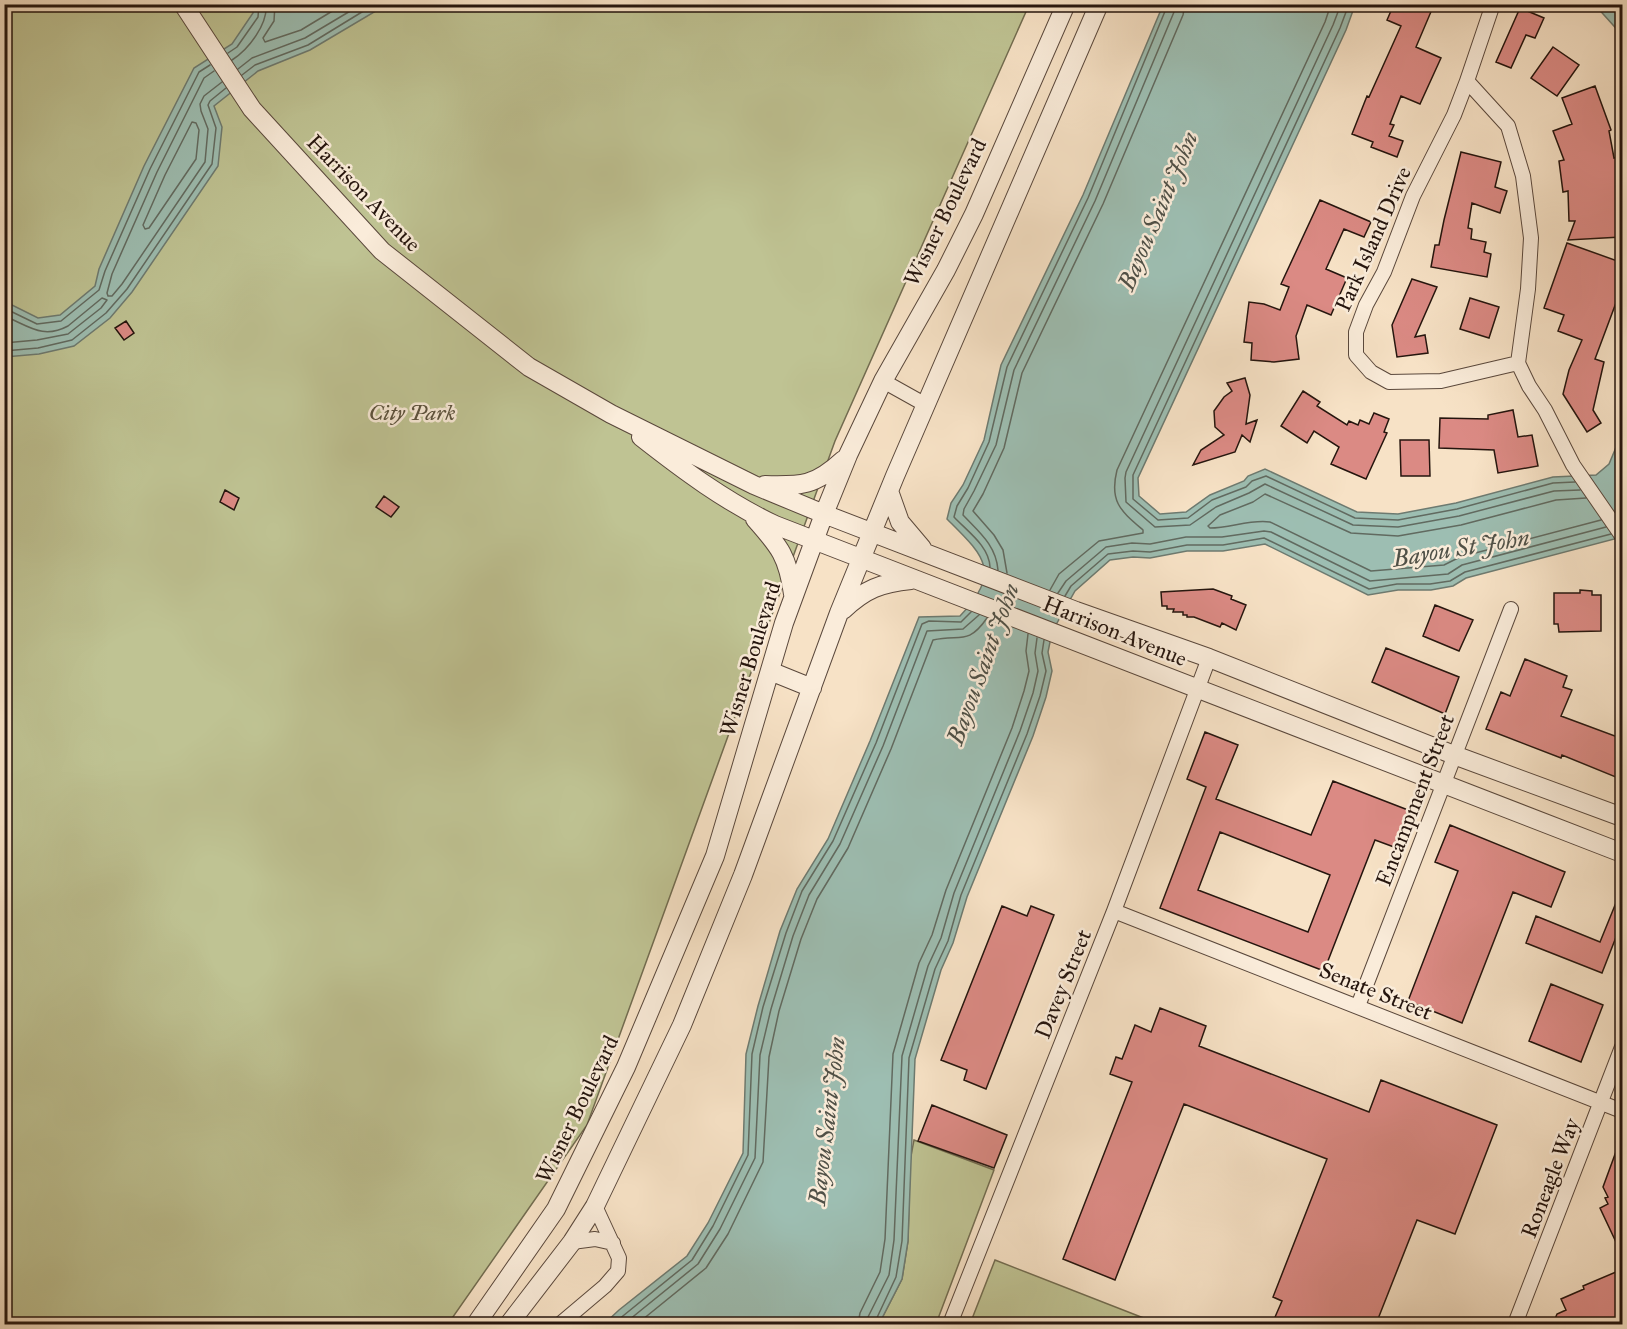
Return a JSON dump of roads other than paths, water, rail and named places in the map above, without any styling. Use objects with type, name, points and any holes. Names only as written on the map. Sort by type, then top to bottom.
[{"type":"street","name":"Harrison Avenue","points":[[183,4],[252,109],[382,251],[530,367],[611,414],[754,485],[824,514],[1076,611],[1209,658],[1454,755],[1623,817]]},
{"type":"street","name":"Wisner Boulevard","points":[[476,1324],[556,1209],[626,1067],[715,856],[793,597],[848,455],[883,381],[946,270],[974,214],[1066,4]]},
{"type":"street","points":[[509,1324],[572,1242],[595,1206],[682,1025],[742,875],[839,613],[889,490],[1099,4]]},
{"type":"street","name":"Park Island Drive","points":[[1493,4],[1454,115],[1413,196],[1384,272],[1366,305],[1356,332],[1356,355],[1371,372],[1389,382],[1441,381],[1518,363]]},
{"type":"street","points":[[1467,81],[1508,126],[1523,176],[1531,238],[1528,289],[1518,363],[1573,465],[1623,536]]},
{"type":"street","points":[[883,381],[926,405]]},
{"type":"street","name":"Harrison Avenue","points":[[611,414],[674,463],[750,514],[814,541],[1623,853]]},
{"type":"street","points":[[754,485],[804,484],[830,472],[848,455]]},
{"type":"street","points":[[889,490],[900,522],[926,552]]},
{"type":"street","points":[[750,514],[780,549],[790,568],[793,597]]},
{"type":"street","points":[[839,613],[854,599],[872,588],[888,582],[915,579]]},
{"type":"street","name":"Encampment Street","points":[[1358,1006],[1511,609]]},
{"type":"street","name":"Davey Street","points":[[951,1324],[1114,911],[1209,658]]},
{"type":"street","points":[[770,671],[812,688]]},
{"type":"street","name":"Senate Street","points":[[1114,911],[1623,1111]]},
{"type":"street","name":"Roneagle Way","points":[[1515,1324],[1623,1047]]},
{"type":"street","points":[[626,1067],[655,1081]]},
{"type":"street","points":[[560,1324],[618,1271],[619,1258],[595,1206]]},
{"type":"street","points":[[572,1242],[595,1239],[613,1242]]},
{"type":"water","points":[[253,5],[386,5],[310,50],[258,71],[214,106],[222,127],[218,166],[132,292],[110,318],[74,346],[39,354],[5,357],[4,301],[38,318],[60,315],[95,286],[99,269],[144,166],[194,68],[232,44],[253,13]]},
{"type":"water","points":[[1163,5],[1355,5],[1346,30],[1138,478],[1139,496],[1160,514],[1186,512],[1210,495],[1244,481],[1248,476],[1265,469],[1357,512],[1398,514],[1456,503],[1553,477],[1596,475],[1609,464],[1622,433],[1622,537],[1466,578],[1453,586],[1431,590],[1398,590],[1368,595],[1265,544],[1223,551],[1187,551],[1150,558],[1133,557],[1110,560],[1075,591],[1052,632],[1048,652],[1052,671],[1046,697],[1033,736],[967,897],[953,943],[941,970],[915,1059],[908,1241],[902,1279],[879,1324],[604,1324],[687,1256],[708,1223],[743,1153],[746,1054],[780,931],[797,889],[828,839],[919,617],[960,616],[981,587],[984,575],[983,564],[970,543],[947,519],[951,503],[963,485],[984,440],[1001,365],[1083,195]]},
{"type":"water","points":[[1595,5],[1622,5],[1622,35]]},
{"type":"water label","name":"Bayou Saint John","points":[[1158,211]]},
{"type":"water label","name":"Bayou St John","points":[[1461,548]]},
{"type":"water label","name":"Bayou Saint John","points":[[983,664]]},
{"type":"water label","name":"Bayou Saint John","points":[[827,1121]]},
{"type":"park label","name":"City Park","points":[[412,412]]}]
